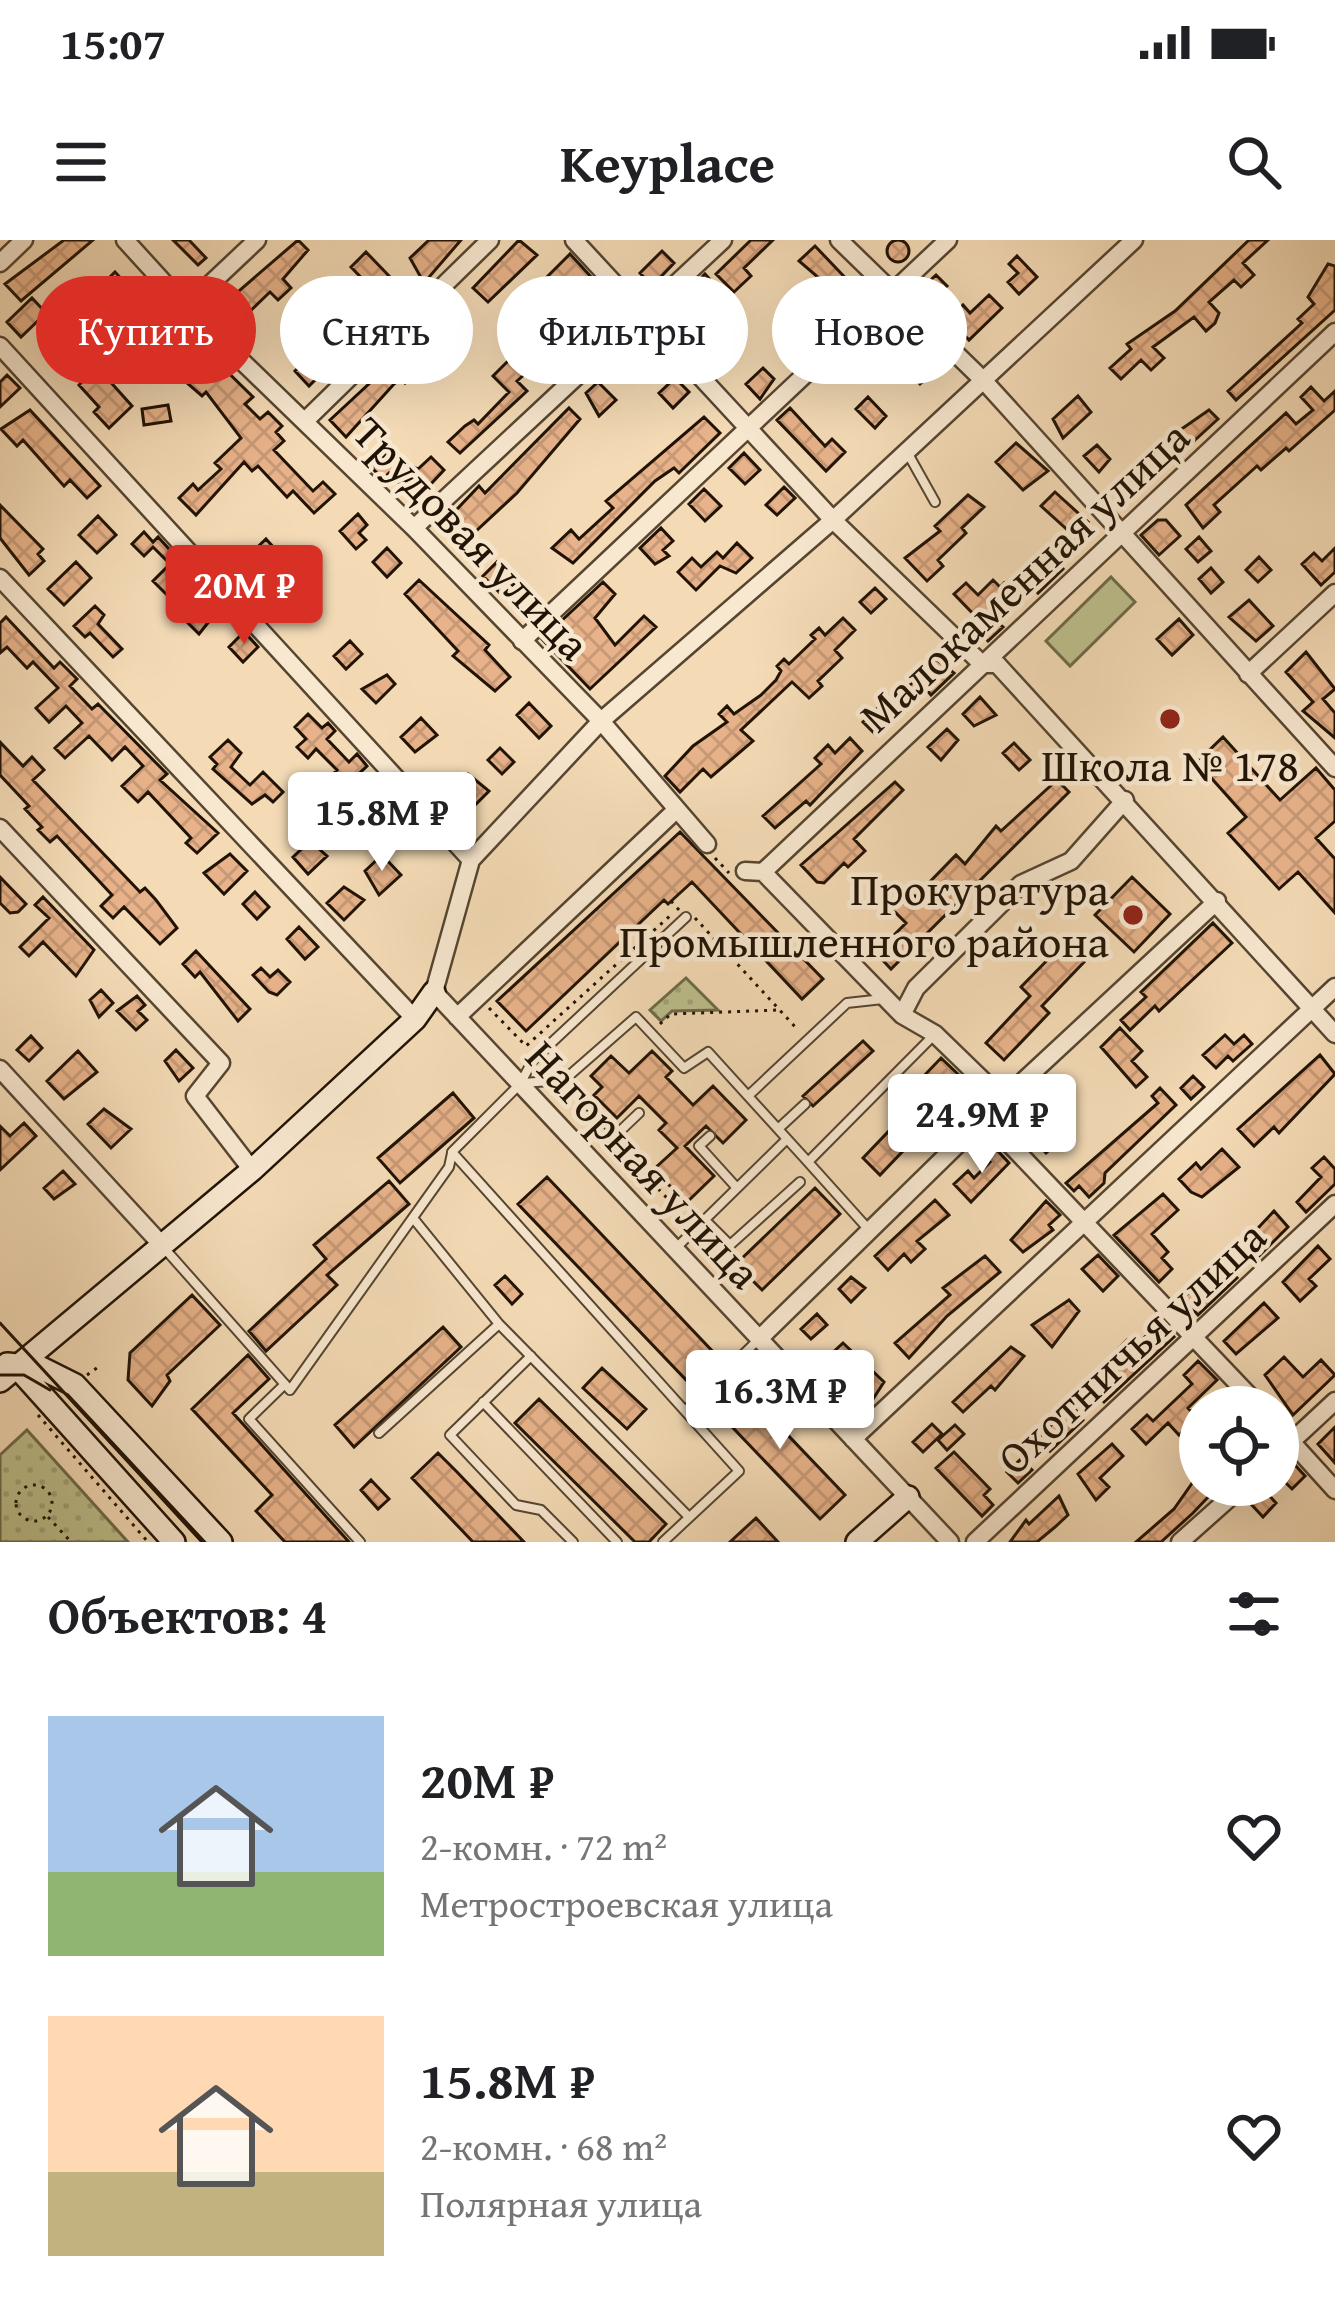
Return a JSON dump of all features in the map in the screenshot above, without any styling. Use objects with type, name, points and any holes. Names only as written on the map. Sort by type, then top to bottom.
[{"type":"street","points":[[0,262],[24,240]]},
{"type":"street","name":"Трудовая улица","points":[[125,240],[158,276]]},
{"type":"street","points":[[219,276],[257,240]]},
{"type":"street","points":[[306,420],[490,240]]},
{"type":"street","points":[[574,240],[609,276]]},
{"type":"street","points":[[682,276],[722,240]]},
{"type":"street","points":[[838,240],[872,276]]},
{"type":"street","points":[[910,276],[948,240]]},
{"type":"street","points":[[4,1365],[252,1171],[416,1019],[434,992],[471,860],[601,721],[833,520],[1134,240]]},
{"type":"street","name":"Малокаменная улица","points":[[886,998],[754,872],[1335,332]]},
{"type":"street","points":[[0,346],[471,860]]},
{"type":"street","points":[[967,365],[1335,768]]},
{"type":"street","name":"Трудовая улица","points":[[256,373],[601,721],[707,844]]},
{"type":"street","points":[[414,528],[567,384]]},
{"type":"street","points":[[710,384],[833,520],[982,664],[997,664],[1335,1034]]},
{"type":"street","points":[[521,641],[792,384]]},
{"type":"street","points":[[0,578],[416,1019]]},
{"type":"street","points":[[1248,674],[1335,593]]},
{"type":"street","points":[[902,1015],[916,988],[1021,884],[1071,861],[1125,800]]},
{"type":"street","points":[[457,1017],[675,811]]},
{"type":"street","points":[[0,828],[221,1063],[195,1096],[252,1171]]},
{"type":"street","points":[[759,1339],[1003,1100],[1217,901]]},
{"type":"street","points":[[853,1438],[1335,987]]},
{"type":"street","name":"Нагорная улица","points":[[434,992],[950,1542]]},
{"type":"street","points":[[886,998],[902,1015],[935,1034],[1003,1100]]},
{"type":"street","points":[[0,1069],[160,1244]]},
{"type":"street","points":[[985,1118],[1241,1386]]},
{"type":"street","name":"Охотничья улица","points":[[975,1542],[1335,1204]]},
{"type":"street","points":[[4,1365],[174,1542]]},
{"type":"street","points":[[4,1365],[39,1367],[75,1385],[221,1542]]},
{"type":"street","points":[[1299,1435],[1335,1401]]},
{"type":"street","points":[[1299,1460],[1335,1490]]},
{"type":"street","points":[[857,1542],[908,1497]]},
{"type":"street","points":[[1180,1542],[1220,1506]]},
{"type":"lane","points":[[907,452],[934,502]]},
{"type":"lane","points":[[160,1244],[290,1390],[449,1167],[452,1152],[520,1084],[532,1060],[686,916]]},
{"type":"lane","points":[[748,1096],[848,1003],[886,998]]},
{"type":"lane","points":[[520,1084],[564,1080],[636,1017],[684,1068],[708,1052],[870,1231]]},
{"type":"lane","points":[[808,1162],[935,1034]]},
{"type":"lane","points":[[564,1080],[616,1134],[639,1113]]},
{"type":"lane","points":[[778,1129],[805,1105]]},
{"type":"lane","points":[[710,1136],[699,1146],[737,1188]]},
{"type":"lane","points":[[675,1249],[787,1139]]},
{"type":"lane","points":[[452,1152],[739,1471],[663,1542]]},
{"type":"lane","points":[[705,1220],[730,1246],[800,1182]]},
{"type":"lane","points":[[413,1218],[499,1324],[689,1517]]},
{"type":"lane","points":[[380,1433],[499,1324]]},
{"type":"lane","points":[[685,1411],[759,1339]]},
{"type":"lane","points":[[531,1356],[450,1435],[516,1505],[541,1510],[573,1542]]},
{"type":"lane","points":[[285,1384],[249,1419],[360,1542]]},
{"type":"lane","points":[[483,1402],[617,1542]]},
{"type":"path","points":[[478,997],[526,1046],[682,905],[808,1040]]},
{"type":"path","points":[[651,1033],[671,1014],[780,1010]]},
{"type":"path","points":[[616,1134],[649,1168],[643,1173],[696,1228]]},
{"type":"path","points":[[33,1485],[47,1491],[51,1506],[46,1515],[34,1521],[20,1515],[20,1492],[33,1485]]},
{"type":"path","points":[[46,1515],[71,1542]]},
{"type":"path","points":[[58,1542],[65,1535]]},
{"type":"green space","points":[[1111,577],[1135,602],[1070,666],[1046,641]]},
{"type":"green space","points":[[686,978],[718,1010],[672,1011],[661,1021],[650,1010]]},
{"type":"green space","points":[[27,1430],[128,1542],[0,1542],[0,1455]]},
{"type":"building","points":[[64,240],[93,240],[51,276],[36,276],[36,288],[21,301],[5,284]]},
{"type":"building","points":[[173,240],[189,240],[206,258],[198,265]]},
{"type":"building","points":[[298,240],[308,250],[286,276],[280,276],[278,300],[270,292],[256,306],[256,276]]},
{"type":"building","points":[[429,240],[461,240],[430,276],[420,276],[410,258]]},
{"type":"building","points":[[519,240],[537,255],[515,276],[497,276],[497,293],[488,302],[473,288]]},
{"type":"building","points":[[751,240],[773,240],[744,268],[751,276],[748,279],[716,274]]},
{"type":"building","points":[[898,240],[909,251],[898,262],[887,251]]},
{"type":"building","points":[[1249,240],[1268,240],[1243,263],[1254,275],[1241,287],[1234,280],[1209,302],[1219,313],[1215,323],[1206,331],[1194,317],[1153,347],[1164,358],[1151,370],[1141,360],[1121,379],[1110,368],[1131,349],[1127,344],[1175,311]]},
{"type":"building","points":[[815,246],[844,276],[816,276],[799,261]]},
{"type":"building","points":[[662,251],[674,263],[662,276],[640,273]]},
{"type":"building","points":[[366,252],[389,276],[360,276],[351,267]]},
{"type":"building","points":[[570,254],[590,276],[548,276]]},
{"type":"building","points":[[1017,256],[1037,277],[1019,294],[1008,282],[1018,273],[1009,264]]},
{"type":"building","points":[[1328,264],[1335,266],[1335,310],[1236,400],[1228,391],[1302,323],[1298,319],[1314,304],[1308,297]]},
{"type":"building","points":[[989,295],[1002,308],[969,340],[967,310],[970,313]]},
{"type":"building","points":[[32,298],[36,302],[36,323],[21,337],[7,322]]},
{"type":"building","points":[[763,368],[772,377],[760,399],[748,382]]},
{"type":"building","points":[[7,375],[20,388],[0,407],[0,382]]},
{"type":"building","points":[[112,384],[132,406],[109,428],[94,412],[99,407],[79,385]]},
{"type":"building","points":[[188,384],[240,384],[253,397],[245,404],[260,419],[268,412],[282,426],[276,432],[284,441],[274,450],[313,491],[323,482],[335,494],[314,513],[293,491],[287,497],[258,466],[252,471],[244,462],[196,515],[179,498],[193,484],[198,490],[221,469],[215,463],[241,438],[206,392],[202,396]]},
{"type":"building","points":[[369,384],[394,384],[346,437],[330,420]]},
{"type":"building","points":[[501,384],[520,384],[527,391],[460,453],[448,442],[474,420],[478,424],[509,392]]},
{"type":"building","points":[[600,384],[616,400],[599,416],[586,393]]},
{"type":"building","points":[[669,384],[681,384],[689,392],[673,408],[659,393]]},
{"type":"building","points":[[1311,387],[1324,401],[1335,391],[1335,410],[1289,451],[1286,448],[1261,470],[1257,466],[1214,505],[1220,512],[1203,528],[1186,505],[1286,413],[1296,424],[1313,410],[1301,397]]},
{"type":"building","points":[[1078,396],[1091,412],[1063,438],[1053,419]]},
{"type":"building","points":[[868,397],[886,416],[875,428],[856,409]]},
{"type":"building","points":[[168,405],[171,421],[144,425],[142,409]]},
{"type":"building","points":[[569,408],[580,419],[517,493],[460,546],[441,526],[479,486],[485,493]]},
{"type":"building","points":[[790,408],[825,446],[832,439],[845,452],[826,471],[777,420]]},
{"type":"building","points":[[30,410],[100,486],[87,498],[70,480],[64,486],[23,440],[17,446],[1,429]]},
{"type":"building","points":[[1209,410],[1218,419],[1183,451],[1170,437]]},
{"type":"building","points":[[704,417],[720,433],[679,473],[674,468],[655,481],[573,563],[552,548],[571,530],[579,539],[613,508],[606,501]]},
{"type":"building","points":[[1016,443],[1048,471],[1023,490],[996,462]]},
{"type":"building","points":[[1097,445],[1110,459],[1099,472],[1084,456]]},
{"type":"building","points":[[387,453],[400,466],[404,462],[418,469],[431,457],[444,470],[429,486],[418,475],[400,484],[389,473],[383,479],[372,468]]},
{"type":"building","points":[[744,453],[760,470],[745,484],[729,468]]},
{"type":"building","points":[[784,487],[795,498],[777,515],[766,505]]},
{"type":"building","points":[[704,489],[721,506],[705,521],[689,504]]},
{"type":"building","points":[[1055,492],[1088,522],[1083,526],[1092,535],[1083,544],[1041,506]]},
{"type":"building","points":[[968,495],[984,507],[962,528],[966,533],[938,560],[943,566],[927,581],[905,558],[940,531],[935,526]]},
{"type":"building","points":[[0,505],[43,549],[38,554],[44,561],[29,575],[0,538]]},
{"type":"building","points":[[358,514],[367,525],[359,533],[366,540],[356,549],[340,531]]},
{"type":"building","points":[[98,516],[116,535],[97,553],[79,535]]},
{"type":"building","points":[[1158,520],[1166,520],[1180,536],[1159,555],[1141,535]]},
{"type":"building","points":[[661,528],[673,541],[663,550],[669,556],[655,564],[640,548]]},
{"type":"building","points":[[144,532],[153,542],[158,537],[190,572],[167,595],[153,581],[170,564],[153,547],[144,556],[132,544]]},
{"type":"building","points":[[1199,537],[1211,551],[1198,562],[1186,549]]},
{"type":"building","points":[[266,539],[277,551],[265,567],[279,583],[291,571],[300,581],[296,585],[316,608],[306,617],[291,601],[285,607],[241,563]]},
{"type":"building","points":[[737,543],[752,558],[736,573],[720,566],[696,590],[678,572],[692,558],[701,567],[717,552],[723,558]]},
{"type":"building","points":[[387,548],[401,563],[387,577],[373,562]]},
{"type":"building","points":[[1335,548],[1335,572],[1321,585],[1302,564],[1314,553],[1322,561]]},
{"type":"building","points":[[1046,551],[1063,569],[1038,593],[1021,575]]},
{"type":"building","points":[[1259,557],[1271,570],[1258,582],[1246,570]]},
{"type":"building","points":[[76,562],[91,578],[64,605],[48,589]]},
{"type":"building","points":[[497,562],[516,582],[502,595],[483,576]]},
{"type":"building","points":[[1211,568],[1223,582],[1211,593],[1199,579]]},
{"type":"building","points":[[419,580],[489,645],[485,650],[510,677],[495,691],[453,656],[458,651],[405,594]]},
{"type":"building","points":[[993,580],[1000,587],[1004,583],[1017,602],[997,622],[1003,627],[988,641],[972,625],[978,619],[954,594],[966,583],[978,595]]},
{"type":"building","points":[[603,582],[615,594],[595,618],[615,645],[644,616],[656,627],[590,689],[542,639]]},
{"type":"building","points":[[875,588],[886,599],[871,613],[860,602]]},
{"type":"building","points":[[207,597],[219,609],[199,634],[185,620]]},
{"type":"building","points":[[1249,600],[1273,626],[1256,641],[1229,617]]},
{"type":"building","points":[[95,606],[104,615],[98,624],[122,649],[113,657],[90,633],[85,637],[74,626]]},
{"type":"building","points":[[6,617],[54,668],[60,662],[77,679],[70,686],[92,709],[98,704],[167,774],[160,780],[218,833],[197,853],[186,843],[191,838],[148,792],[138,802],[122,786],[143,766],[125,747],[112,760],[89,736],[65,758],[55,748],[82,723],[66,706],[49,722],[36,708],[58,688],[33,662],[27,668],[7,647],[0,653],[0,623]]},
{"type":"building","points":[[843,618],[855,630],[835,650],[842,658],[818,681],[822,686],[809,698],[792,682],[741,730],[753,741],[711,777],[703,769],[680,792],[665,776],[693,746],[727,722],[719,714],[727,706],[734,714],[761,695],[776,680],[781,671],[777,666],[784,659],[789,664],[815,639],[811,635],[819,628],[825,635]]},
{"type":"building","points":[[1179,619],[1193,635],[1172,655],[1157,639]]},
{"type":"building","points":[[240,636],[248,636],[258,647],[243,662],[229,647]]},
{"type":"building","points":[[350,641],[362,654],[346,669],[334,656]]},
{"type":"building","points":[[1306,652],[1335,689],[1323,699],[1335,713],[1335,738],[1303,711],[1313,702],[1286,672]]},
{"type":"building","points":[[936,659],[954,673],[931,695],[926,689],[877,736],[863,722],[883,703],[888,707]]},
{"type":"building","points":[[387,675],[395,684],[376,703],[362,689]]},
{"type":"building","points":[[980,697],[996,715],[974,726],[963,714]]},
{"type":"building","points":[[529,703],[551,726],[539,738],[517,715]]},
{"type":"building","points":[[308,714],[322,728],[328,723],[335,731],[327,739],[349,762],[357,754],[367,766],[336,795],[324,783],[337,770],[316,749],[308,758],[297,747],[306,739],[295,727]]},
{"type":"building","points":[[421,718],[437,735],[415,752],[401,737]]},
{"type":"building","points":[[947,729],[958,740],[941,760],[928,747]]},
{"type":"building","points":[[1223,737],[1280,800],[1316,768],[1335,790],[1335,821],[1316,838],[1335,859],[1335,913],[1298,872],[1279,889],[1228,833],[1246,817],[1197,762]]},
{"type":"building","points":[[850,738],[862,751],[810,805],[806,801],[775,828],[763,816],[821,764],[815,758],[828,745],[835,753]]},
{"type":"building","points":[[228,740],[241,753],[231,767],[250,785],[263,772],[283,792],[273,802],[265,795],[252,804],[213,769],[217,764],[210,757]]},
{"type":"building","points":[[0,742],[23,766],[32,757],[44,770],[33,780],[140,892],[145,888],[156,900],[177,928],[160,944],[124,907],[113,918],[101,906],[112,895],[57,836],[50,842],[38,830],[42,827],[25,809],[29,806],[0,775]]},
{"type":"building","points":[[1014,743],[1030,760],[1019,770],[1003,753]]},
{"type":"building","points":[[500,748],[514,762],[502,774],[488,760]]},
{"type":"building","points":[[468,774],[489,791],[472,808],[454,788]]},
{"type":"building","points":[[1057,780],[1069,792],[891,969],[876,953],[906,923],[893,910],[911,893],[915,897],[956,855],[965,864],[996,826],[1001,831]]},
{"type":"building","points":[[895,782],[903,790],[854,839],[865,851],[824,883],[817,882],[801,865]]},
{"type":"building","points":[[383,786],[393,797],[376,812],[366,802]]},
{"type":"building","points":[[417,820],[434,839],[424,848],[407,830]]},
{"type":"building","points":[[680,832],[823,979],[802,999],[692,882],[668,904],[664,900],[526,1031],[497,1001]]},
{"type":"building","points":[[310,841],[327,856],[308,874],[293,857]]},
{"type":"building","points":[[230,854],[247,871],[224,894],[204,873]]},
{"type":"building","points":[[382,855],[401,875],[379,895],[365,871]]},
{"type":"building","points":[[0,877],[26,904],[18,912],[10,913],[0,903]]},
{"type":"building","name":"Прокуратура Промышленного района","points":[[1132,877],[1170,914],[1134,952],[1095,915]]},
{"type":"building","points":[[344,887],[364,900],[344,920],[327,903]]},
{"type":"building","points":[[255,892],[269,907],[257,919],[243,904]]},
{"type":"building","points":[[43,897],[94,950],[76,976],[43,942],[29,956],[20,947],[49,918],[35,905]]},
{"type":"building","points":[[1213,923],[1232,943],[1159,1011],[1155,1006],[1130,1030],[1121,1020],[1146,997],[1141,992]]},
{"type":"building","points":[[299,927],[318,947],[305,959],[287,939]]},
{"type":"building","points":[[1064,943],[1084,962],[1042,1006],[1049,1013],[1004,1060],[986,1043],[1030,996],[1021,987]]},
{"type":"building","points":[[196,951],[250,1009],[238,1021],[200,972],[195,977],[183,964]]},
{"type":"building","points":[[261,968],[270,977],[278,970],[290,982],[277,995],[269,992],[253,975]]},
{"type":"building","points":[[101,990],[113,1003],[99,1017],[90,1000]]},
{"type":"building","points":[[137,996],[145,1005],[138,1011],[147,1020],[136,1030],[117,1011]]},
{"type":"building","points":[[1120,1028],[1142,1051],[1132,1061],[1147,1077],[1136,1087],[1101,1047]]},
{"type":"building","points":[[1225,1035],[1234,1044],[1244,1035],[1252,1044],[1233,1061],[1228,1056],[1216,1068],[1203,1055]]},
{"type":"building","points":[[31,1036],[42,1048],[29,1061],[17,1050]]},
{"type":"building","points":[[863,1041],[873,1051],[813,1106],[803,1096]]},
{"type":"building","points":[[176,1050],[193,1068],[179,1081],[165,1061]]},
{"type":"building","points":[[78,1051],[97,1072],[64,1099],[47,1081]]},
{"type":"building","points":[[652,1051],[672,1071],[666,1077],[693,1105],[713,1086],[746,1120],[723,1143],[706,1126],[685,1146],[714,1176],[686,1203],[654,1169],[677,1148],[659,1130],[666,1123],[639,1096],[617,1118],[594,1095],[602,1087],[591,1076],[611,1056],[629,1073]]},
{"type":"building","points":[[1320,1055],[1335,1074],[1279,1133],[1274,1127],[1254,1146],[1238,1129]]},
{"type":"building","points":[[941,1058],[961,1077],[919,1121],[925,1128],[880,1175],[863,1158],[907,1112],[898,1103]]},
{"type":"building","points":[[1193,1076],[1204,1087],[1191,1099],[1181,1088]]},
{"type":"building","points":[[1160,1088],[1176,1105],[1105,1173],[1104,1183],[1089,1197],[1079,1186],[1074,1191],[1066,1183],[1158,1103],[1152,1096]]},
{"type":"building","points":[[453,1093],[474,1118],[400,1183],[378,1158]]},
{"type":"building","points":[[104,1109],[131,1129],[111,1148],[88,1124]]},
{"type":"building","points":[[24,1123],[36,1136],[0,1170],[0,1126],[10,1136]]},
{"type":"building","points":[[1045,1127],[1052,1134],[1058,1128],[1065,1136],[1046,1153],[1033,1139]]},
{"type":"building","points":[[995,1148],[1009,1163],[971,1202],[954,1184],[968,1171],[974,1178],[990,1162],[985,1157]]},
{"type":"building","points":[[1222,1149],[1239,1167],[1202,1197],[1191,1192],[1179,1179],[1196,1163],[1201,1169]]},
{"type":"building","points":[[1324,1157],[1335,1169],[1335,1184],[1306,1212],[1297,1202],[1321,1177],[1312,1168]]},
{"type":"building","points":[[63,1171],[75,1184],[54,1199],[44,1188]]},
{"type":"building","points":[[547,1177],[718,1357],[690,1384],[518,1204]]},
{"type":"building","points":[[389,1181],[409,1204],[327,1275],[337,1285],[266,1351],[249,1331],[326,1259],[314,1245]]},
{"type":"building","points":[[815,1188],[840,1214],[762,1290],[736,1264]]},
{"type":"building","points":[[1163,1194],[1178,1210],[1152,1234],[1168,1252],[1162,1258],[1172,1269],[1159,1282],[1114,1235]]},
{"type":"building","points":[[935,1200],[949,1215],[917,1241],[925,1249],[911,1262],[904,1254],[888,1270],[875,1256]]},
{"type":"building","points":[[1046,1201],[1060,1215],[1049,1225],[1053,1230],[1023,1252],[1011,1240]]},
{"type":"building","points":[[1274,1211],[1288,1227],[1259,1256],[1245,1242]]},
{"type":"building","points":[[1318,1246],[1330,1259],[1309,1279],[1316,1286],[1300,1301],[1283,1282]]},
{"type":"building","points":[[1098,1255],[1118,1276],[1103,1291],[1082,1269]]},
{"type":"building","points":[[985,1256],[1000,1272],[947,1316],[909,1358],[895,1343],[950,1295],[943,1288]]},
{"type":"building","points":[[1225,1264],[1237,1278],[1198,1315],[1182,1298]]},
{"type":"building","points":[[505,1276],[522,1294],[512,1304],[495,1285]]},
{"type":"building","points":[[851,1277],[865,1288],[851,1302],[839,1289]]},
{"type":"building","points":[[192,1295],[220,1325],[167,1375],[170,1381],[152,1406],[128,1380],[130,1353]]},
{"type":"building","points":[[1069,1300],[1079,1311],[1052,1347],[1032,1325]]},
{"type":"building","points":[[1264,1303],[1278,1318],[1236,1354],[1224,1341]]},
{"type":"building","points":[[817,1314],[827,1325],[811,1339],[801,1329]]},
{"type":"building","points":[[1161,1322],[1174,1337],[1104,1402],[1090,1388],[1125,1357],[1118,1349],[1127,1340],[1134,1347]]},
{"type":"building","points":[[443,1327],[461,1347],[354,1447],[335,1425]]},
{"type":"building","points":[[843,1343],[884,1382],[873,1399],[828,1357]]},
{"type":"building","points":[[1011,1347],[1024,1356],[995,1390],[991,1386],[963,1412],[953,1402]]},
{"type":"building","points":[[248,1355],[269,1379],[233,1413],[349,1542],[285,1542],[256,1511],[272,1495],[192,1409]]},
{"type":"building","points":[[1284,1357],[1303,1377],[1321,1360],[1335,1375],[1299,1409],[1299,1386],[1273,1386],[1265,1375]]},
{"type":"building","points":[[1198,1361],[1217,1380],[1211,1386],[1190,1386],[1184,1375]]},
{"type":"building","points":[[602,1368],[646,1409],[627,1429],[583,1388]]},
{"type":"building","points":[[741,1386],[845,1495],[820,1519],[716,1410]]},
{"type":"building","points":[[1179,1396],[1179,1435],[1168,1423],[1146,1444],[1132,1429],[1147,1415],[1153,1421]]},
{"type":"building","points":[[539,1399],[666,1524],[649,1542],[635,1542],[515,1423]]},
{"type":"building","points":[[1072,1405],[1083,1420],[1050,1451],[1038,1438]]},
{"type":"building","points":[[932,1424],[942,1434],[923,1452],[913,1442]]},
{"type":"building","points":[[955,1425],[964,1434],[947,1450],[938,1440]]},
{"type":"building","points":[[1335,1427],[1335,1463],[1318,1444]]},
{"type":"building","points":[[1112,1444],[1123,1456],[1100,1478],[1109,1487],[1096,1500],[1078,1474]]},
{"type":"building","points":[[954,1452],[990,1489],[984,1495],[993,1505],[982,1516],[936,1468]]},
{"type":"building","points":[[438,1453],[524,1542],[473,1542],[412,1478]]},
{"type":"building","points":[[1021,1459],[1032,1470],[1018,1483],[1007,1472]]},
{"type":"building","points":[[371,1480],[389,1499],[378,1509],[361,1490]]},
{"type":"building","points":[[1059,1496],[1068,1515],[1037,1542],[1010,1542],[1026,1520],[1029,1524]]},
{"type":"building","points":[[1179,1502],[1179,1506],[1200,1506],[1161,1542],[1136,1542]]},
{"type":"building","points":[[1253,1506],[1273,1506],[1263,1517]]},
{"type":"building","points":[[756,1518],[778,1542],[730,1542]]},
{"type":"tram line","points":[[0,1323],[202,1542]]},
{"type":"tram line","points":[[0,1375],[24,1375],[50,1390]]},
{"type":"place","name":"Школа № 178","points":[[1170,719]]},
{"type":"place","name":"Прокуратура Промышленного района","points":[[1133,915]]}]
